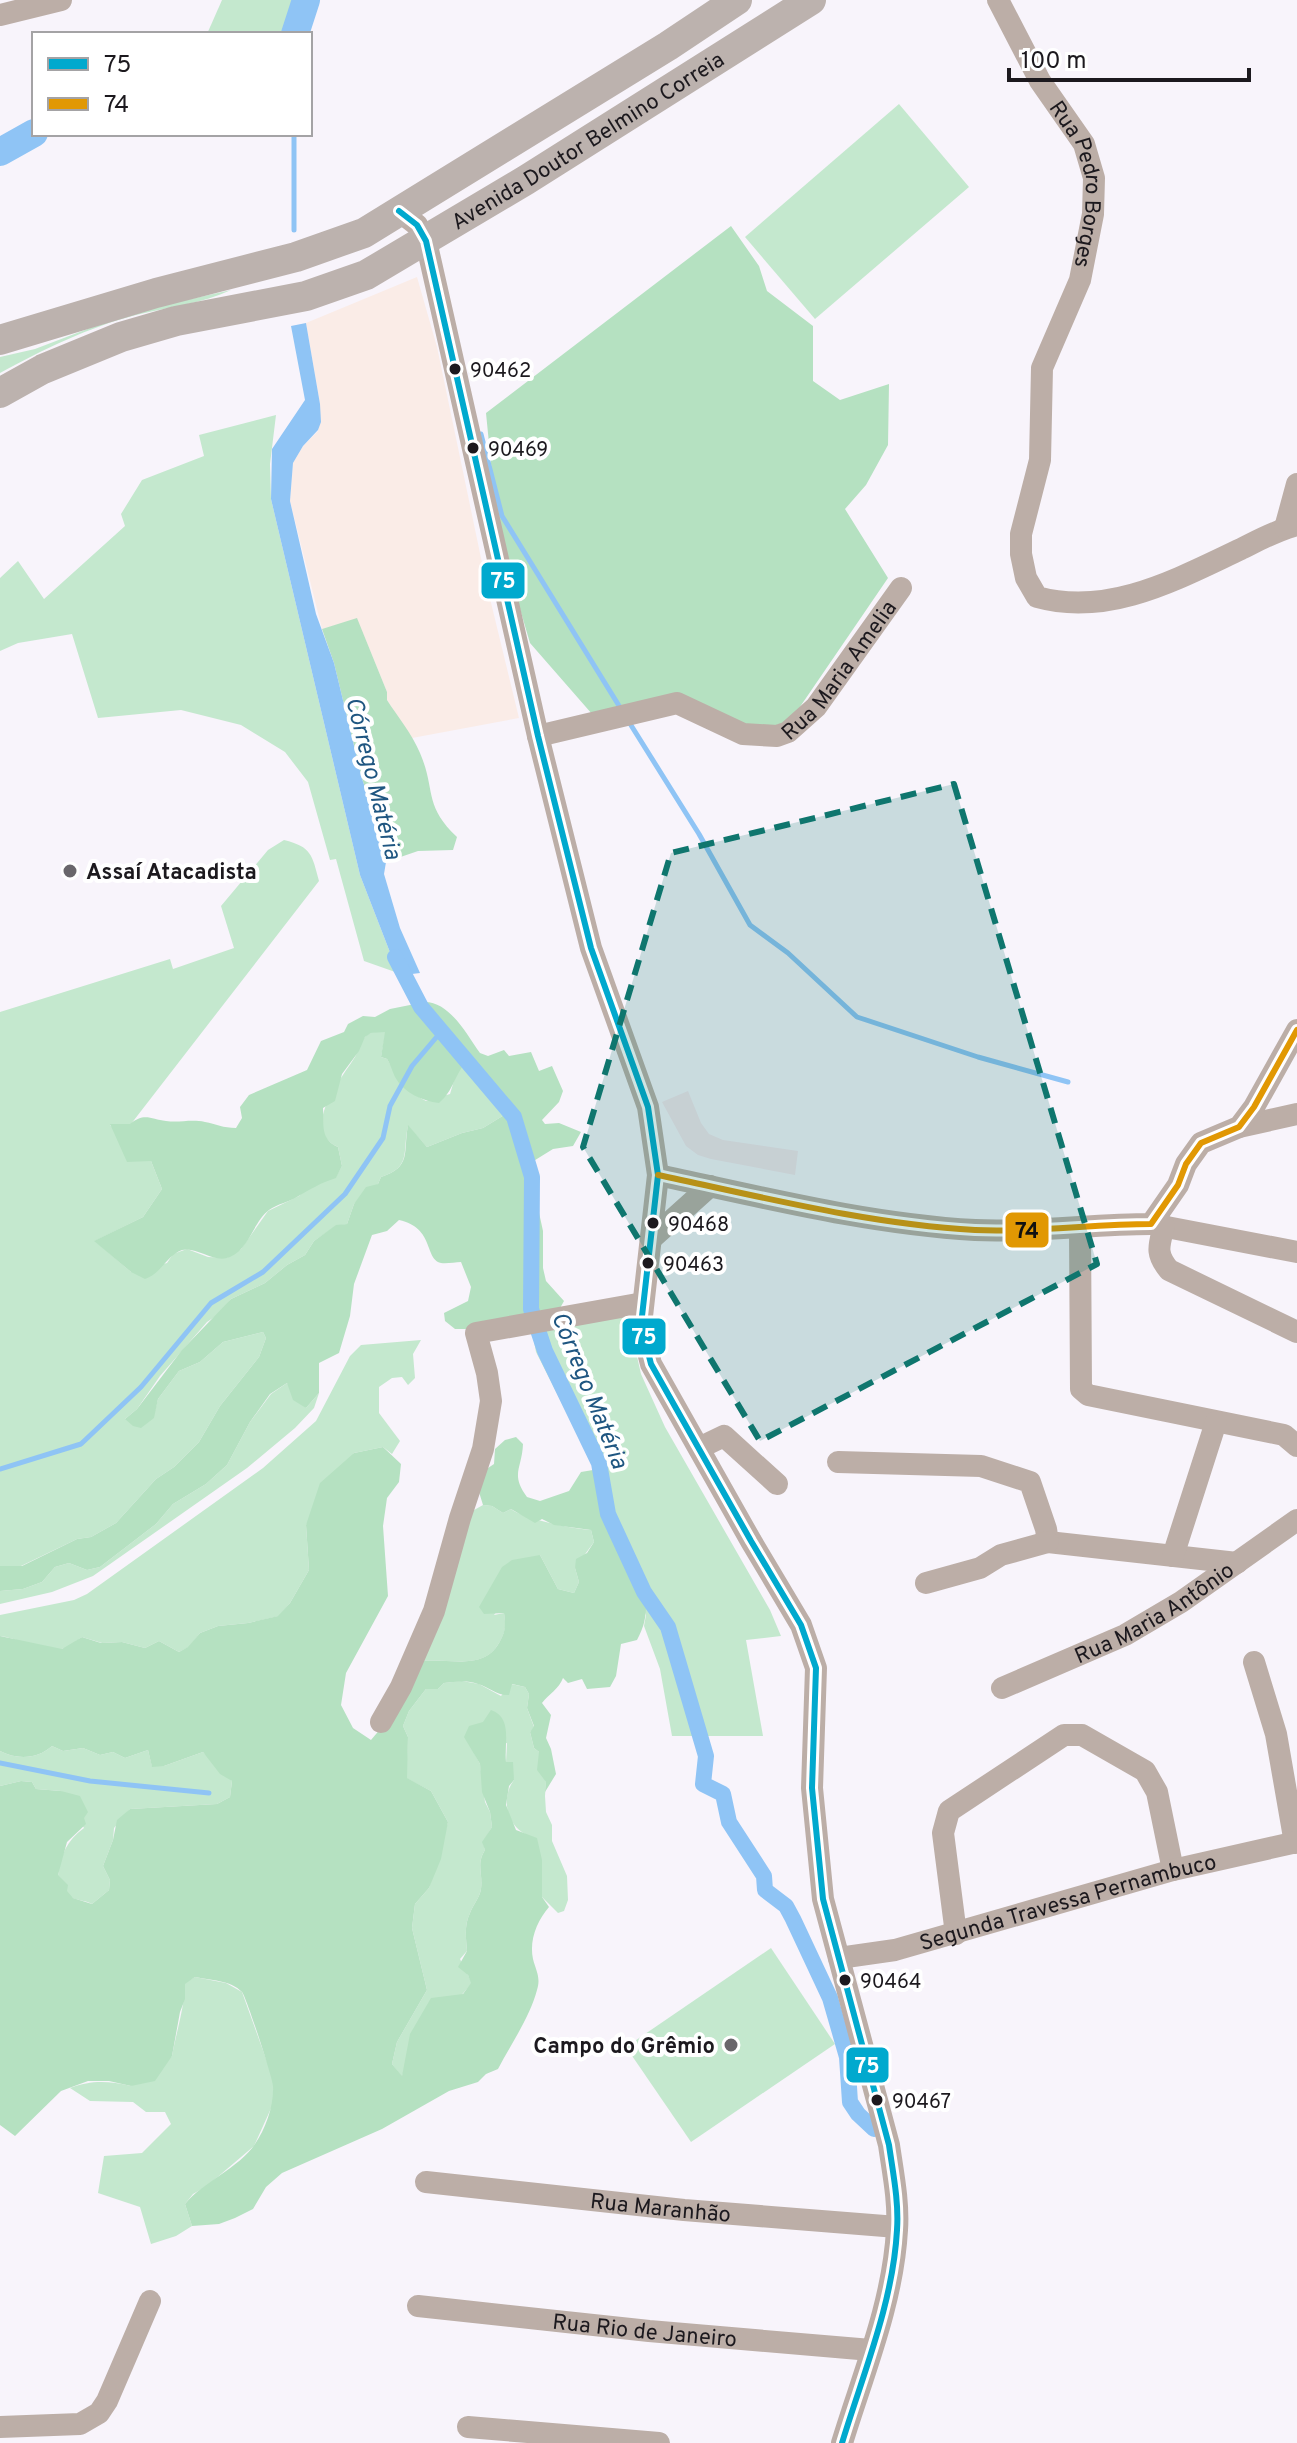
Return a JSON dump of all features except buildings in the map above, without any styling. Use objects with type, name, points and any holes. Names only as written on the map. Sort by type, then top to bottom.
[{"type":"main road","name":"Avenida Doutor Belmino Correia","points":[[0,340],[156,293],[296,257],[364,233],[668,46],[737,0]]},
{"type":"main road","name":"Avenida Doutor Belmino Correia","points":[[0,393],[43,369],[121,337],[176,321],[306,296],[366,275],[426,241],[811,0]]},
{"type":"street","points":[[0,15],[61,0]]},
{"type":"street","name":"Rua Pedro Borges","points":[[998,0],[1040,81],[1084,144],[1094,178],[1093,214],[1083,269],[1042,368],[1040,460],[1021,534],[1023,569],[1030,587],[1037,597],[1069,604],[1127,597],[1179,578],[1286,528]]},
{"type":"street","points":[[399,211],[417,225],[426,241],[538,736],[591,948],[648,1107],[658,1175],[641,1325],[651,1364],[801,1625],[816,1668],[812,1788],[823,1899],[889,2145],[897,2227],[893,2272],[842,2443]]},
{"type":"street","points":[[1286,528],[1297,484]]},
{"type":"street","name":"Rua Maria Amelia","points":[[538,736],[677,703],[743,734],[777,736],[788,732],[816,707],[901,588]]},
{"type":"street","points":[[1239,1127],[1254,1107],[1297,1030]]},
{"type":"street","points":[[1297,1114],[1239,1127],[1201,1143],[1186,1164],[1157,1225],[1160,1259],[1169,1270],[1297,1332]]},
{"type":"street","points":[[658,1175],[896,1223],[1015,1231],[1157,1225],[1297,1252]]},
{"type":"street","points":[[651,1239],[710,1186]]},
{"type":"street","points":[[1080,1228],[1081,1389],[1088,1395],[1293,1436]]},
{"type":"street","points":[[381,1722],[401,1687],[434,1611],[483,1449],[491,1401],[476,1333],[643,1303]]},
{"type":"street","points":[[1173,1556],[1216,1422]]},
{"type":"street","points":[[699,1448],[724,1436],[777,1484]]},
{"type":"street","points":[[838,1462],[981,1466],[1030,1482],[1048,1542]]},
{"type":"street","name":"Rua Maria Antônio","points":[[1002,1688],[1125,1635],[1181,1602],[1297,1520]]},
{"type":"street","points":[[926,1583],[980,1568],[1001,1555],[1048,1542],[1237,1563]]},
{"type":"street","points":[[1254,1662],[1276,1734],[1296,1842]]},
{"type":"street","points":[[956,1934],[943,1833],[949,1811],[1064,1735],[1082,1735],[1145,1771],[1157,1792],[1173,1870]]},
{"type":"street","name":"Segunda Travessa Pernambuco","points":[[839,1958],[895,1950],[1173,1870],[1296,1842]]},
{"type":"street","name":"Rua Maranhão","points":[[426,2182],[684,2210],[897,2227]]},
{"type":"street","points":[[0,2427],[90,2421],[107,2401],[150,2301]]},
{"type":"street","name":"Rua Rio de Janeiro","points":[[418,2306],[649,2331],[871,2350]]},
{"type":"street","points":[[468,2427],[659,2443]]},
{"type":"highlighted area","points":[[954,784],[1097,1264],[760,1441],[583,1147],[671,853]]},
{"type":"shaded area","points":[[417,277],[437,347],[486,582],[519,718],[412,738],[387,700],[387,692],[357,619],[322,629],[290,501],[293,463],[303,446],[318,431],[320,404],[306,323]]},
{"type":"shaded area","points":[[688,1091],[709,1134],[723,1140],[798,1151],[795,1175],[711,1159],[698,1155],[686,1146],[662,1102]]},
{"type":"green space","points":[[222,0],[306,0],[296,32],[208,32]]},
{"type":"green space","points":[[899,104],[969,187],[815,319],[745,237]]},
{"type":"green space","points":[[731,226],[759,266],[767,291],[813,326],[813,381],[840,400],[889,384],[888,445],[866,485],[845,509],[888,578],[791,720],[750,735],[692,703],[592,714],[530,643],[498,534],[486,413]]},
{"type":"green space","points":[[231,290],[101,326],[0,373],[0,357],[35,349],[132,312]]},
{"type":"green space","points":[[276,415],[270,464],[271,499],[360,875],[398,973],[364,961],[336,859],[330,860],[308,782],[285,752],[241,725],[181,710],[98,718],[72,634],[18,643],[0,651],[0,578],[18,561],[44,599],[125,526],[121,514],[142,480],[204,456],[199,435]]},
{"type":"green space","points":[[357,618],[387,692],[387,700],[420,753],[439,816],[457,837],[453,850],[418,851],[386,862],[334,663],[322,629]]},
{"type":"green space","points":[[284,840],[306,849],[319,881],[131,1124],[110,1125],[151,1161],[162,1189],[143,1217],[95,1241],[131,1272],[167,1263],[173,1254],[187,1249],[208,1257],[227,1258],[241,1249],[268,1211],[299,1196],[309,1187],[336,1177],[342,1166],[338,1147],[327,1139],[322,1129],[323,1117],[333,1091],[363,1040],[371,1033],[386,1031],[381,1057],[387,1059],[403,1083],[418,1097],[426,1101],[450,1094],[456,1074],[466,1062],[509,1112],[483,1128],[427,1147],[408,1126],[402,1163],[381,1177],[378,1184],[354,1204],[347,1224],[336,1226],[314,1241],[305,1255],[265,1283],[231,1299],[219,1314],[207,1322],[160,1376],[137,1409],[125,1419],[153,1418],[158,1399],[179,1371],[200,1362],[223,1342],[263,1332],[266,1338],[259,1357],[220,1406],[199,1442],[174,1467],[156,1479],[116,1523],[91,1537],[77,1539],[21,1566],[0,1566],[0,1012],[170,959],[173,969],[234,948],[221,906],[268,850]]},
{"type":"green space","points":[[434,1003],[450,1013],[480,1053],[488,1056],[504,1050],[509,1056],[531,1052],[539,1071],[552,1066],[563,1091],[559,1102],[542,1120],[545,1124],[559,1123],[581,1132],[573,1146],[553,1149],[532,1162],[543,1231],[543,1268],[546,1281],[564,1301],[559,1310],[475,1329],[455,1329],[445,1321],[444,1313],[468,1301],[471,1287],[461,1262],[441,1263],[436,1260],[424,1236],[410,1224],[399,1220],[387,1231],[372,1235],[354,1284],[350,1316],[339,1353],[319,1363],[319,1393],[306,1408],[293,1400],[287,1383],[270,1394],[250,1422],[227,1465],[206,1484],[173,1504],[156,1524],[100,1567],[87,1570],[69,1563],[55,1567],[42,1582],[23,1589],[0,1591],[0,1566],[22,1566],[116,1523],[156,1479],[174,1467],[199,1442],[220,1406],[259,1357],[266,1338],[263,1332],[223,1342],[200,1362],[179,1371],[158,1399],[154,1418],[141,1428],[125,1419],[137,1409],[182,1350],[231,1299],[265,1283],[305,1255],[314,1241],[336,1225],[347,1224],[354,1204],[366,1187],[378,1184],[381,1177],[402,1163],[408,1125],[427,1147],[483,1128],[509,1112],[466,1062],[439,1103],[414,1095],[403,1088],[387,1059],[381,1057],[385,1032],[371,1033],[365,1037],[342,1074],[335,1101],[323,1108],[326,1136],[338,1147],[342,1166],[336,1178],[269,1210],[242,1248],[230,1257],[224,1259],[194,1250],[182,1250],[145,1279],[131,1272],[94,1241],[143,1217],[162,1189],[151,1161],[127,1162],[110,1124],[130,1124],[148,1117],[200,1121],[236,1128],[242,1118],[240,1107],[249,1095],[307,1070],[321,1041],[344,1032],[348,1024],[363,1016],[375,1017],[390,1009]]},
{"type":"green space","points":[[627,1313],[641,1374],[665,1427],[770,1610],[781,1636],[746,1640],[763,1736],[672,1736],[660,1669],[644,1626],[646,1615],[602,1505],[599,1477],[536,1352],[531,1326]]},
{"type":"green space","points":[[421,1340],[413,1354],[415,1378],[408,1385],[402,1377],[392,1378],[379,1387],[379,1413],[400,1441],[392,1454],[383,1447],[354,1453],[306,1525],[309,1570],[279,1616],[218,1626],[200,1633],[189,1647],[179,1652],[159,1641],[145,1648],[122,1642],[102,1643],[82,1637],[58,1650],[0,1636],[0,1615],[74,1600],[87,1594],[263,1468],[316,1421],[350,1356],[361,1345]]},
{"type":"green space","points":[[287,1383],[306,1408],[319,1393],[314,1408],[247,1468],[93,1576],[52,1592],[0,1604],[0,1591],[23,1589],[42,1582],[55,1567],[69,1563],[87,1570],[100,1567],[156,1524],[173,1504],[206,1484],[227,1465],[250,1422],[271,1394]]},
{"type":"green space","points":[[516,1437],[523,1444],[518,1477],[527,1497],[540,1501],[569,1491],[581,1472],[593,1470],[599,1477],[602,1505],[646,1609],[637,1640],[621,1644],[616,1676],[610,1687],[587,1689],[582,1679],[568,1683],[563,1678],[542,1703],[551,1715],[546,1738],[556,1774],[545,1792],[546,1782],[537,1770],[539,1752],[534,1748],[530,1732],[534,1726],[527,1708],[529,1694],[525,1687],[512,1684],[509,1695],[505,1695],[474,1683],[444,1683],[438,1689],[426,1689],[409,1711],[403,1726],[408,1737],[407,1778],[431,1791],[448,1822],[441,1859],[429,1888],[415,1904],[412,1928],[427,1990],[397,2042],[392,2064],[402,2076],[410,2034],[431,1998],[463,1994],[471,1983],[468,1975],[458,1967],[467,1951],[468,1918],[481,1889],[480,1864],[485,1850],[482,1842],[492,1827],[482,1792],[480,1764],[464,1737],[469,1726],[483,1722],[491,1710],[505,1725],[506,1762],[513,1762],[514,1780],[509,1786],[506,1805],[516,1830],[537,1838],[542,1860],[542,1897],[549,1907],[533,1938],[532,1952],[538,1974],[534,2000],[498,2069],[478,2082],[449,2091],[382,2129],[282,2173],[266,2187],[253,2209],[219,2224],[192,2226],[185,2204],[248,2153],[263,2131],[273,2093],[272,2080],[242,1992],[226,1983],[195,1977],[185,1984],[185,1999],[172,2056],[155,2081],[131,2086],[109,2081],[88,2081],[61,2091],[15,2136],[0,2125],[0,1786],[32,1782],[36,1789],[80,1796],[88,1812],[84,1818],[86,1824],[67,1842],[58,1875],[68,1885],[67,1891],[73,1898],[92,1904],[109,1890],[110,1880],[103,1866],[117,1820],[130,1809],[217,1804],[230,1797],[232,1781],[220,1774],[203,1752],[164,1766],[152,1767],[148,1750],[125,1758],[113,1752],[100,1755],[83,1748],[63,1751],[52,1746],[40,1754],[27,1757],[0,1751],[0,1636],[62,1649],[82,1637],[101,1643],[122,1642],[145,1648],[159,1641],[179,1652],[200,1633],[218,1626],[278,1616],[290,1603],[309,1570],[306,1525],[320,1483],[354,1453],[383,1447],[401,1464],[399,1482],[387,1498],[383,1526],[388,1596],[346,1673],[341,1705],[353,1728],[371,1740],[392,1715],[423,1661],[475,1660],[492,1652],[499,1643],[503,1636],[504,1613],[484,1614],[479,1607],[502,1567],[512,1560],[540,1555],[558,1589],[574,1593],[579,1582],[576,1559],[587,1553],[594,1542],[591,1530],[554,1525],[542,1519],[535,1523],[511,1509],[503,1513],[492,1506],[483,1505],[479,1474],[494,1464],[495,1449],[505,1440]]},
{"type":"green space","points":[[483,1505],[492,1506],[503,1513],[511,1509],[537,1520],[591,1530],[594,1542],[575,1568],[579,1582],[574,1593],[558,1589],[540,1555],[494,1615],[504,1613],[505,1625],[501,1639],[492,1652],[475,1660],[423,1661],[467,1514]]},
{"type":"green space","points":[[462,1681],[479,1684],[501,1696],[511,1684],[525,1687],[529,1694],[527,1708],[534,1727],[530,1732],[534,1748],[539,1752],[546,1782],[546,1812],[552,1825],[552,1841],[567,1876],[568,1900],[564,1911],[558,1913],[542,1897],[541,1875],[525,1834],[510,1817],[507,1802],[514,1780],[506,1762],[507,1743],[474,1753],[480,1764],[492,1827],[483,1842],[481,1889],[467,1922],[467,1951],[460,1959],[472,1983],[407,2058],[402,2077],[392,2064],[397,2042],[427,1990],[412,1928],[415,1904],[429,1888],[448,1822],[431,1791],[406,1778],[408,1737],[403,1726],[409,1711],[426,1689],[438,1689],[444,1683]]},
{"type":"green space","points":[[52,1746],[63,1751],[83,1748],[100,1755],[113,1752],[125,1758],[148,1750],[152,1766],[164,1766],[203,1752],[232,1781],[230,1797],[217,1804],[130,1809],[114,1828],[103,1866],[110,1880],[109,1890],[92,1904],[70,1896],[58,1876],[65,1849],[84,1828],[61,1791],[36,1789],[32,1782],[21,1781],[0,1786],[0,1751],[27,1757],[40,1754]]},
{"type":"green space","name":"Campo do Grêmio","points":[[771,1948],[835,2044],[691,2142],[626,2047]]},
{"type":"green space","points":[[195,1977],[226,1983],[242,1992],[274,2081],[273,2104],[254,2146],[193,2194],[185,2204],[192,2226],[176,2236],[151,2244],[140,2207],[98,2193],[104,2156],[142,2153],[171,2124],[165,2112],[146,2112],[133,2102],[90,2101],[70,2088],[100,2082],[131,2086],[172,2056],[185,1983]]},
{"type":"water","points":[[306,323],[321,422],[293,463],[290,501],[316,614],[334,663],[362,779],[379,827],[386,862],[384,874],[400,928],[420,973],[398,973],[360,875],[271,499],[272,449],[305,400],[291,326]]},
{"type":"waterway","points":[[296,32],[306,0]]},
{"type":"waterway","points":[[0,152],[32,134]]},
{"type":"waterway","name":"Córrego Matéria","points":[[294,136],[294,230]]},
{"type":"waterway","points":[[481,434],[502,516],[621,709]]},
{"type":"waterway","points":[[629,722],[699,834],[750,925],[788,953],[857,1017],[978,1057],[1068,1082]]},
{"type":"waterway","name":"Córrego Matéria","points":[[395,957],[421,1007],[514,1117],[532,1177],[531,1309],[545,1351],[599,1463],[608,1514],[644,1592],[668,1627],[706,1756],[703,1784],[723,1794],[729,1822],[764,1876],[765,1890],[786,1906],[793,1919],[830,1998],[847,2057],[850,2102],[874,2129]]},
{"type":"waterway","points":[[0,1469],[81,1444],[141,1387],[211,1303],[263,1272],[345,1194],[383,1138],[390,1106],[412,1066],[440,1033]]},
{"type":"waterway","points":[[0,1763],[90,1781],[209,1793]]},
{"type":"transit line","name":"75","points":[[399,211],[417,225],[426,241],[538,736],[591,948],[648,1107],[658,1175],[641,1325],[651,1364],[801,1625],[816,1668],[812,1788],[823,1899],[889,2145],[897,2209],[890,2284],[842,2443]]},
{"type":"transit line","name":"74","points":[[658,1175],[815,1208],[935,1227],[1019,1230],[1151,1224],[1178,1185],[1186,1164],[1201,1143],[1239,1127],[1254,1107],[1297,1030]]},
{"type":"place","name":"90462","points":[[455,369]]},
{"type":"place","name":"90469","points":[[473,448]]},
{"type":"place","name":"Assaí Atacadista","points":[[70,871]]},
{"type":"place","name":"90468","points":[[653,1223]]},
{"type":"place","name":"90463","points":[[648,1263]]},
{"type":"place","name":"90464","points":[[845,1980]]},
{"type":"place","name":"Campo do Grêmio","points":[[731,2045]]},
{"type":"place","name":"90467","points":[[877,2100]]}]
